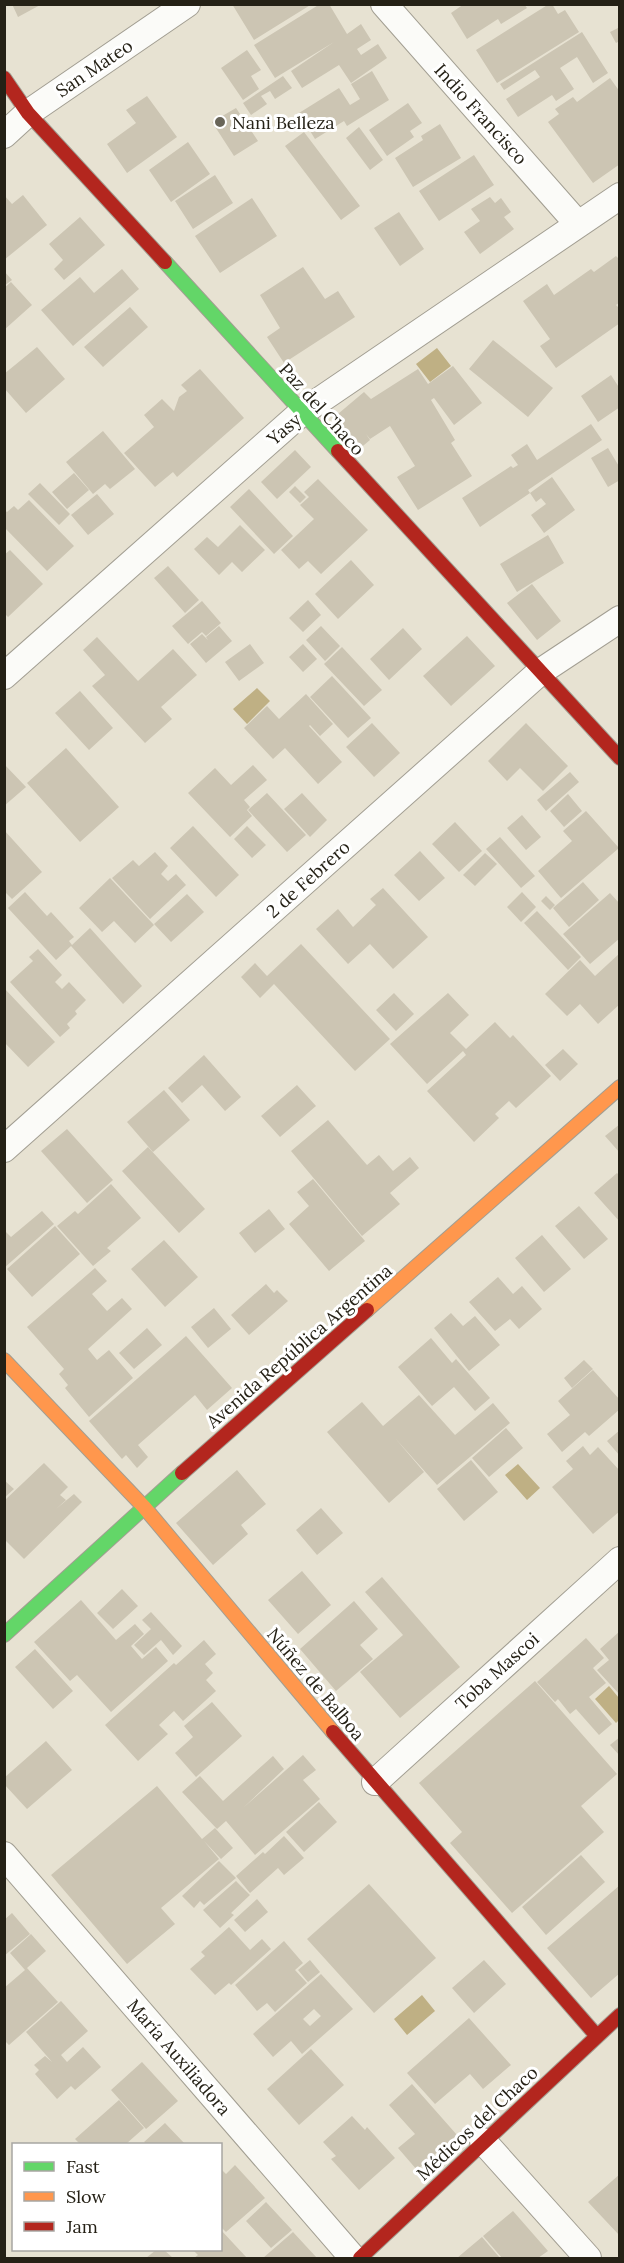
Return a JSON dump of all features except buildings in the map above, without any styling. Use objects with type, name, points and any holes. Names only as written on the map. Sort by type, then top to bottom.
[{"type":"street","name":"San Mateo","points":[[4,135],[28,113],[187,4]]},
{"type":"street","name":"Indio Francisco","points":[[384,4],[578,223]]},
{"type":"street","name":"Paz del Chaco","points":[[4,78],[28,113],[620,758]]},
{"type":"street","name":"Yasy","points":[[4,676],[301,413],[620,196]]},
{"type":"street","name":"2 de Febrero","points":[[4,1149],[540,672],[620,619]]},
{"type":"street","name":"Avenida República Argentina","points":[[4,1635],[144,1507],[620,1087]]},
{"type":"street","name":"Núñez de Balboa","points":[[4,1359],[144,1507],[375,1782],[596,2035]]},
{"type":"street","name":"Toba Mascoi","points":[[375,1782],[620,1560]]},
{"type":"street","name":"María Auxiliadora","points":[[4,1855],[353,2259]]},
{"type":"street","name":"Médicos del Chaco","points":[[360,2259],[483,2141],[620,2015]]},
{"type":"street","points":[[483,2141],[588,2259]]},
{"type":"shaded area","points":[[437,348],[451,366],[430,382],[416,364]]},
{"type":"shaded area","points":[[257,688],[270,701],[247,724],[233,709]]},
{"type":"shaded area","points":[[518,1464],[540,1488],[527,1500],[505,1475]]},
{"type":"shaded area","points":[[609,1686],[619,1698],[619,1720],[616,1723],[595,1699]]},
{"type":"shaded area","points":[[422,1995],[435,2011],[407,2035],[394,2019]]},
{"type":"traffic: fast","points":[[165,262],[338,451]]},
{"type":"traffic: fast","points":[[4,1635],[182,1473]]},
{"type":"traffic: slow","points":[[367,1310],[620,1087]]},
{"type":"traffic: slow","points":[[4,1360],[144,1507],[333,1732]]},
{"type":"traffic: jam","points":[[4,78],[28,113],[165,262]]},
{"type":"traffic: jam","points":[[338,451],[620,758]]},
{"type":"traffic: jam","points":[[182,1473],[367,1310]]},
{"type":"traffic: jam","points":[[333,1732],[596,2035]]},
{"type":"traffic: jam","points":[[360,2258],[620,2015]]},
{"type":"place","name":"Nani Belleza","points":[[220,122]]}]
